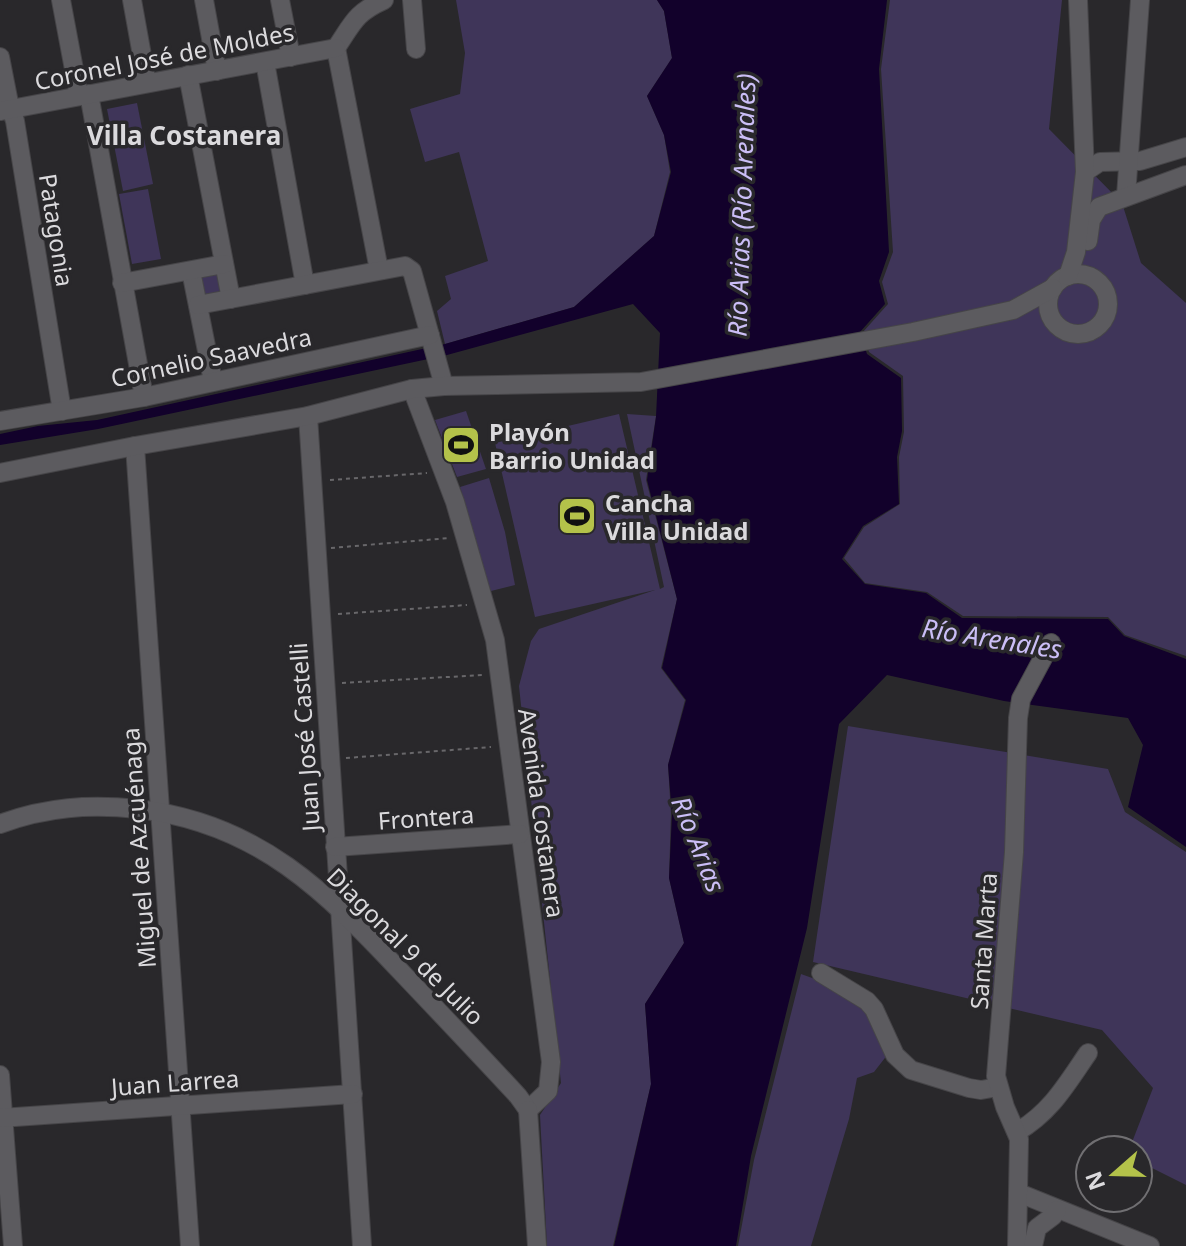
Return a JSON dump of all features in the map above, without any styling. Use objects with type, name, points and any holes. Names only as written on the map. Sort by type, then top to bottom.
[{"type":"street","points":[[61,0],[84,95],[144,397]]},
{"type":"street","points":[[132,0],[147,83]]},
{"type":"street","points":[[204,0],[217,71]]},
{"type":"street","points":[[280,0],[291,57]]},
{"type":"street","points":[[379,270],[336,48],[364,9],[384,0]]},
{"type":"street","points":[[412,0],[416,49]]},
{"type":"street","points":[[0,473],[308,416],[412,389],[641,382],[913,332],[1013,310],[1068,276],[1076,252],[1085,172],[1078,0]]},
{"type":"street","points":[[1126,196],[1140,0]]},
{"type":"street","name":"Coronel José de Moldes","points":[[6,110],[336,48]]},
{"type":"street","name":"Patagonia","points":[[0,57],[6,110],[15,121],[62,411]]},
{"type":"street","points":[[265,62],[305,285]]},
{"type":"street","points":[[188,75],[231,299]]},
{"type":"street","points":[[1085,172],[1100,162],[1157,157],[1186,147]]},
{"type":"street","points":[[1088,276],[1086,252],[1091,220],[1099,207],[1186,175]]},
{"type":"street","points":[[122,283],[224,264]]},
{"type":"street","points":[[198,305],[405,266],[412,271],[444,386]]},
{"type":"street","points":[[191,271],[213,381]]},
{"type":"street","points":[[1013,310],[1036,315],[1065,332],[1081,335],[1097,328],[1104,321],[1109,304],[1107,295],[1096,280],[1088,276],[1068,276]]},
{"type":"street","points":[[1053,288],[1048,308],[1057,326]]},
{"type":"street","name":"Cornelio Saavedra","points":[[0,421],[39,412],[144,397],[430,335]]},
{"type":"street","name":"Avenida Costanera","points":[[412,389],[466,536],[495,640],[551,1062],[548,1091],[528,1110]]},
{"type":"street","name":"Juan José Castelli","points":[[308,416],[362,1246]]},
{"type":"street","name":"Miguel de Azcuénaga","points":[[135,446],[190,1246]]},
{"type":"street","name":"Santa Marta","points":[[1017,1246],[1017,1132],[996,1076],[1014,852],[1018,718],[1021,699],[1051,643]]},
{"type":"street","name":"Diagonal 9 de Julio","points":[[0,824],[29,813],[86,806],[158,812],[208,824],[255,845],[340,907],[528,1110]]},
{"type":"street","name":"Frontera","points":[[335,847],[520,834]]},
{"type":"street","points":[[821,973],[867,1001],[874,1009],[895,1055],[911,1070],[969,1088],[981,1090],[998,1087]]},
{"type":"street","points":[[1017,1132],[1048,1110],[1088,1053]]},
{"type":"street","points":[[0,1075],[13,1246]]},
{"type":"street","name":"Juan Larrea","points":[[1,1118],[353,1094]]},
{"type":"street","points":[[528,1110],[537,1246]]},
{"type":"street","points":[[1019,1193],[1150,1246]]},
{"type":"street","points":[[1033,1246],[1037,1228],[1057,1210]]},
{"type":"path","points":[[312,482],[444,471]]},
{"type":"path","points":[[316,549],[466,536]]},
{"type":"path","points":[[320,615],[484,604]]},
{"type":"path","points":[[325,684],[499,674]]},
{"type":"path","points":[[329,760],[507,745]]},
{"type":"shaded area","points":[[456,0],[657,0],[664,11],[672,58],[647,96],[664,135],[670,172],[654,236],[574,307],[445,344],[437,311],[451,299],[445,276],[488,261],[459,152],[425,162],[410,109],[460,94],[465,53]]},
{"type":"shaded area","points":[[890,0],[1062,0],[1049,129],[1122,203],[1141,263],[1186,303],[1186,656],[1125,635],[1108,617],[963,616],[927,592],[865,583],[844,558],[864,527],[900,504],[903,376],[869,352],[863,332],[888,304],[882,282],[893,252],[881,69]]},
{"type":"shaded area","points":[[137,103],[153,184],[123,191],[107,109]]},
{"type":"shaded area","points":[[148,189],[161,259],[132,264],[119,194]]},
{"type":"shaded area","points":[[216,269],[224,292],[203,300],[200,273]]},
{"type":"shaded area","name":"Playón Barrio Unidad","points":[[466,411],[486,469],[457,477],[435,420]]},
{"type":"shaded area","points":[[619,414],[660,589],[664,587],[627,414],[656,416],[646,480],[677,599],[661,668],[685,700],[668,765],[671,814],[669,878],[684,943],[645,1004],[651,1084],[613,1246],[547,1246],[540,1115],[561,1083],[519,686],[531,641],[539,629],[655,590],[535,617],[495,443]]},
{"type":"shaded area","points":[[489,478],[505,532],[515,585],[491,591],[460,487]]},
{"type":"shaded area","points":[[848,726],[1108,769],[1125,812],[1186,852],[1186,1185],[1154,1169],[1154,1134],[1135,1134],[1153,1088],[1102,1030],[813,962]]},
{"type":"shaded area","points":[[801,974],[829,984],[866,1008],[888,1054],[874,1072],[857,1078],[849,1119],[811,1246],[738,1246],[754,1160]]},
{"type":"water","points":[[657,0],[887,0],[879,69],[889,252],[879,281],[885,304],[860,332],[867,354],[901,378],[902,431],[897,457],[899,504],[863,526],[842,559],[865,584],[926,593],[962,618],[1108,619],[1124,636],[1186,659],[1186,847],[1128,807],[1143,745],[1128,718],[1004,701],[887,675],[839,724],[807,928],[751,1156],[736,1246],[614,1246],[651,1084],[645,1004],[684,943],[669,878],[672,815],[668,765],[686,700],[662,668],[677,599],[647,480],[656,417],[660,333],[633,304],[447,355],[98,429],[0,445],[0,434],[38,426],[97,420],[445,344],[574,307],[654,236],[671,172],[664,135],[647,96],[672,58],[664,11]]},
{"type":"place","name":"Playón Barrio Unidad","points":[[461,445]]},
{"type":"place","name":"Cancha Villa Unidad","points":[[577,516]]},
{"type":"district","name":"Villa Costanera","points":[[184,135]]},
{"type":"water label","name":"Río Arias (Río Arenales)","points":[[741,205]]},
{"type":"water label","name":"Río Arenales","points":[[992,638]]},
{"type":"water label","name":"Río Arias","points":[[699,844]]}]
